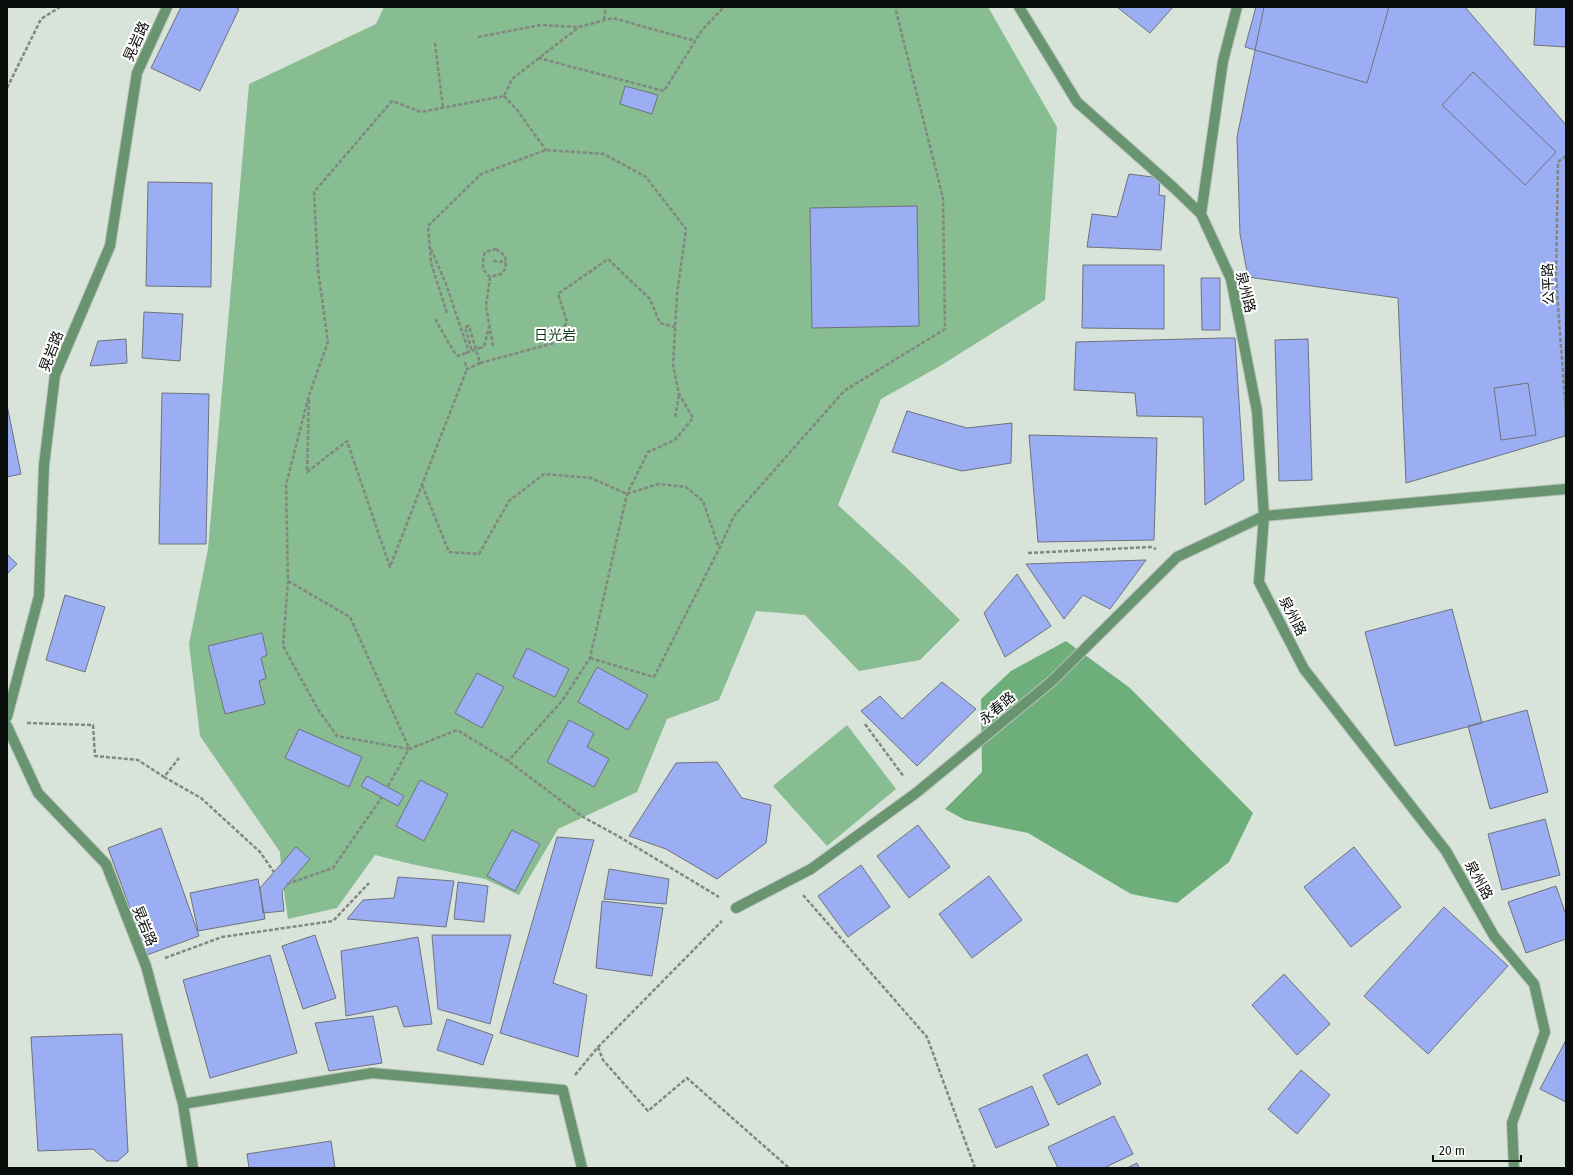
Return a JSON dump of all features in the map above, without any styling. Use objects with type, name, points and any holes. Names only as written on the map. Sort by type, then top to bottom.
[{"type":"street","name":"晃岩路","points":[[7,717],[39,596],[44,465],[55,375],[110,246],[137,73],[167,7]]},
{"type":"street","points":[[1019,7],[1077,102],[1201,214]]},
{"type":"street","points":[[1201,214],[1223,61],[1236,7]]},
{"type":"street","name":"泉州路","points":[[1201,214],[1231,279],[1258,411],[1264,516],[1259,582],[1304,669],[1446,851],[1494,936],[1534,984],[1545,1032],[1512,1123],[1514,1168]]},
{"type":"street","name":"永春路","points":[[736,908],[811,869],[916,793],[1051,682],[1178,556],[1264,516],[1566,489]]},
{"type":"street","name":"晃岩路","points":[[7,726],[38,793],[106,864],[146,966],[183,1104],[193,1168]]},
{"type":"street","points":[[183,1104],[372,1073],[563,1090],[582,1168]]},
{"type":"path","points":[[7,88],[41,19],[60,7]]},
{"type":"path","points":[[604,20],[606,7]]},
{"type":"path","points":[[538,58],[664,91],[702,30],[724,7]]},
{"type":"path","points":[[590,658],[654,677],[719,549],[734,516],[844,392],[945,329],[943,198],[895,7]]},
{"type":"path","points":[[478,37],[541,25],[579,27],[613,18],[695,41]]},
{"type":"path","points":[[504,96],[512,79],[579,27]]},
{"type":"path","points":[[435,43],[443,108]]},
{"type":"path","points":[[504,96],[422,112],[392,101],[314,192],[318,270],[328,342],[309,396],[286,485],[288,581],[283,646],[319,711],[337,736],[409,749],[457,730],[508,761],[583,817],[618,836],[736,908],[598,1047],[563,1090]]},
{"type":"path","points":[[504,96],[517,110],[546,150]]},
{"type":"path","points":[[448,313],[430,263],[428,226],[481,174],[546,150],[604,154],[646,176],[686,229],[677,294],[673,366],[679,394],[693,418],[675,440],[648,452],[627,494],[590,658],[562,701],[508,761]]},
{"type":"path","name":"公平路","points":[[1566,156],[1558,162],[1556,278],[1566,415]]},
{"type":"path","points":[[429,246],[446,284],[469,352]]},
{"type":"path","points":[[496,249],[505,256],[506,268],[501,274],[490,277],[484,271],[482,264],[485,252],[496,249]]},
{"type":"path","points":[[467,369],[480,363],[554,343],[567,322],[558,294],[608,259],[650,299],[660,323],[675,327]]},
{"type":"path","points":[[493,261],[506,262]]},
{"type":"path","points":[[490,277],[486,306],[493,346]]},
{"type":"path","points":[[435,319],[454,352],[458,356],[484,347],[489,325]]},
{"type":"path","points":[[469,352],[465,327],[469,326],[480,363]]},
{"type":"path","points":[[309,396],[307,472],[347,441],[390,567],[467,369],[465,362]]},
{"type":"path","points":[[675,417],[679,394]]},
{"type":"path","points":[[422,485],[449,552],[479,554],[509,501],[544,474],[591,478],[627,494],[658,484],[686,487],[703,501],[719,549]]},
{"type":"path","points":[[1028,553],[1151,547],[1178,556]]},
{"type":"path","points":[[288,581],[350,617],[409,749]]},
{"type":"path","points":[[23,723],[93,725],[95,756],[138,760],[201,798],[260,852],[274,872]]},
{"type":"path","points":[[865,724],[916,793]]},
{"type":"path","points":[[388,786],[409,749]]},
{"type":"path","points":[[164,777],[179,758]]},
{"type":"path","points":[[287,884],[333,868],[382,797]]},
{"type":"path","points":[[790,880],[927,1037],[975,1168]]},
{"type":"path","points":[[146,966],[222,937],[333,921],[369,883]]},
{"type":"path","points":[[598,1047],[603,1060],[648,1111],[687,1078],[789,1168]]},
{"type":"green space","name":"日光岩","points":[[384,7],[988,7],[1057,127],[1045,300],[940,366],[881,399],[838,505],[910,571],[960,620],[920,660],[859,671],[805,615],[756,611],[719,700],[667,719],[637,792],[558,829],[519,895],[485,879],[375,855],[337,908],[288,919],[280,852],[200,736],[189,644],[208,549],[249,84],[376,24]]},
{"type":"green space","points":[[1066,641],[1130,688],[1253,813],[1229,862],[1177,903],[1131,894],[1028,833],[965,820],[945,809],[982,772],[981,699],[1011,671]]},
{"type":"green space","points":[[847,725],[896,789],[827,846],[773,786]]},
{"type":"building","points":[[181,7],[235,7],[239,9],[200,91],[151,68]]},
{"type":"building","points":[[1117,7],[1173,7],[1150,33]]},
{"type":"building","points":[[1256,7],[1389,7],[1367,83],[1245,47]]},
{"type":"building","points":[[1264,7],[1465,7],[1566,125],[1565,436],[1406,483],[1398,298],[1248,277],[1240,234],[1237,137]]},
{"type":"building","points":[[1536,7],[1566,7],[1566,47],[1534,45]]},
{"type":"building","points":[[1473,72],[1556,152],[1525,185],[1442,105]]},
{"type":"building","points":[[625,86],[658,95],[652,114],[620,104]]},
{"type":"building","points":[[1129,174],[1160,178],[1159,195],[1165,196],[1161,250],[1087,247],[1092,214],[1117,217]]},
{"type":"building","points":[[148,182],[212,183],[211,287],[146,286]]},
{"type":"building","points":[[917,206],[919,326],[812,328],[810,208]]},
{"type":"building","points":[[1083,265],[1164,265],[1164,329],[1082,328]]},
{"type":"building","points":[[1201,278],[1220,278],[1220,330],[1202,330]]},
{"type":"building","points":[[144,312],[183,314],[180,361],[142,358]]},
{"type":"building","points":[[1235,338],[1244,480],[1205,505],[1203,417],[1137,416],[1135,393],[1074,390],[1076,342]]},
{"type":"building","points":[[126,339],[127,363],[90,366],[98,341]]},
{"type":"building","points":[[1308,339],[1312,480],[1279,481],[1275,340]]},
{"type":"building","points":[[1528,383],[1536,435],[1501,440],[1494,388]]},
{"type":"building","points":[[162,393],[209,394],[206,544],[159,544]]},
{"type":"building","points":[[7,405],[21,474],[7,477]]},
{"type":"building","points":[[907,411],[967,428],[1012,423],[1011,463],[962,471],[892,452]]},
{"type":"building","points":[[1029,435],[1157,438],[1154,540],[1038,542]]},
{"type":"building","points":[[7,554],[17,564],[7,574]]},
{"type":"building","points":[[1146,560],[1110,609],[1083,595],[1064,619],[1026,564]]},
{"type":"building","points":[[1017,574],[1051,626],[1005,657],[984,613]]},
{"type":"building","points":[[65,595],[105,607],[85,672],[46,660]]},
{"type":"building","points":[[1452,609],[1482,723],[1395,746],[1365,632]]},
{"type":"building","points":[[262,633],[267,655],[261,658],[266,678],[259,681],[265,704],[225,714],[208,646]]},
{"type":"building","points":[[527,648],[569,669],[555,697],[513,677]]},
{"type":"building","points":[[597,667],[648,695],[628,730],[578,702]]},
{"type":"building","points":[[477,673],[504,687],[482,728],[455,713]]},
{"type":"building","points":[[942,682],[976,709],[917,766],[861,711],[880,696],[902,719]]},
{"type":"building","points":[[1527,710],[1548,792],[1490,809],[1468,726]]},
{"type":"building","points":[[569,720],[594,733],[587,747],[609,759],[594,787],[547,762]]},
{"type":"building","points":[[299,729],[362,757],[349,787],[285,758]]},
{"type":"building","points":[[717,762],[742,798],[771,805],[766,843],[717,879],[666,849],[629,836],[676,763]]},
{"type":"building","points":[[367,776],[404,796],[398,806],[361,786]]},
{"type":"building","points":[[420,780],[448,794],[424,841],[396,826]]},
{"type":"building","points":[[1545,819],[1560,875],[1502,890],[1488,834]]},
{"type":"building","points":[[918,825],[950,867],[909,898],[877,856]]},
{"type":"building","points":[[161,828],[199,936],[147,955],[108,848]]},
{"type":"building","points":[[512,830],[540,844],[515,891],[487,876]]},
{"type":"building","points":[[557,837],[594,840],[553,983],[587,995],[578,1057],[500,1033]]},
{"type":"building","points":[[296,847],[310,859],[282,891],[284,911],[263,913],[260,888]]},
{"type":"building","points":[[1354,847],[1401,907],[1351,947],[1304,887]]},
{"type":"building","points":[[861,865],[890,907],[848,937],[818,896]]},
{"type":"building","points":[[609,869],[669,879],[666,904],[604,899]]},
{"type":"building","points":[[989,876],[1022,920],[972,958],[939,914]]},
{"type":"building","points":[[398,877],[454,881],[446,927],[347,919],[363,900],[394,898]]},
{"type":"building","points":[[258,879],[265,919],[198,931],[190,893]]},
{"type":"building","points":[[458,882],[488,886],[484,922],[454,919]]},
{"type":"building","points":[[1556,886],[1566,915],[1566,939],[1526,953],[1508,902]]},
{"type":"building","points":[[602,901],[663,908],[652,976],[596,968]]},
{"type":"building","points":[[1444,907],[1508,966],[1428,1054],[1364,996]]},
{"type":"building","points":[[315,935],[336,998],[303,1009],[282,946]]},
{"type":"building","points":[[432,935],[511,935],[490,1024],[438,1009]]},
{"type":"building","points":[[418,937],[432,1024],[404,1027],[397,1006],[346,1016],[341,951]]},
{"type":"building","points":[[270,955],[297,1053],[210,1078],[183,980]]},
{"type":"building","points":[[1284,974],[1330,1024],[1297,1055],[1252,1005]]},
{"type":"building","points":[[373,1016],[382,1063],[329,1071],[315,1023]]},
{"type":"building","points":[[447,1019],[493,1035],[483,1065],[437,1050]]},
{"type":"building","points":[[122,1034],[128,1152],[118,1161],[107,1161],[93,1149],[38,1151],[31,1037]]},
{"type":"building","points":[[1566,1040],[1566,1102],[1540,1089]]},
{"type":"building","points":[[1087,1054],[1101,1084],[1058,1105],[1043,1075]]},
{"type":"building","points":[[1301,1070],[1330,1095],[1297,1134],[1268,1109]]},
{"type":"building","points":[[1032,1086],[1049,1125],[996,1148],[979,1109]]},
{"type":"building","points":[[1114,1116],[1133,1154],[1104,1168],[1058,1168],[1048,1147]]},
{"type":"building","points":[[331,1141],[335,1168],[249,1168],[247,1154]]},
{"type":"building","points":[[1137,1163],[1139,1168],[1127,1168]]}]
